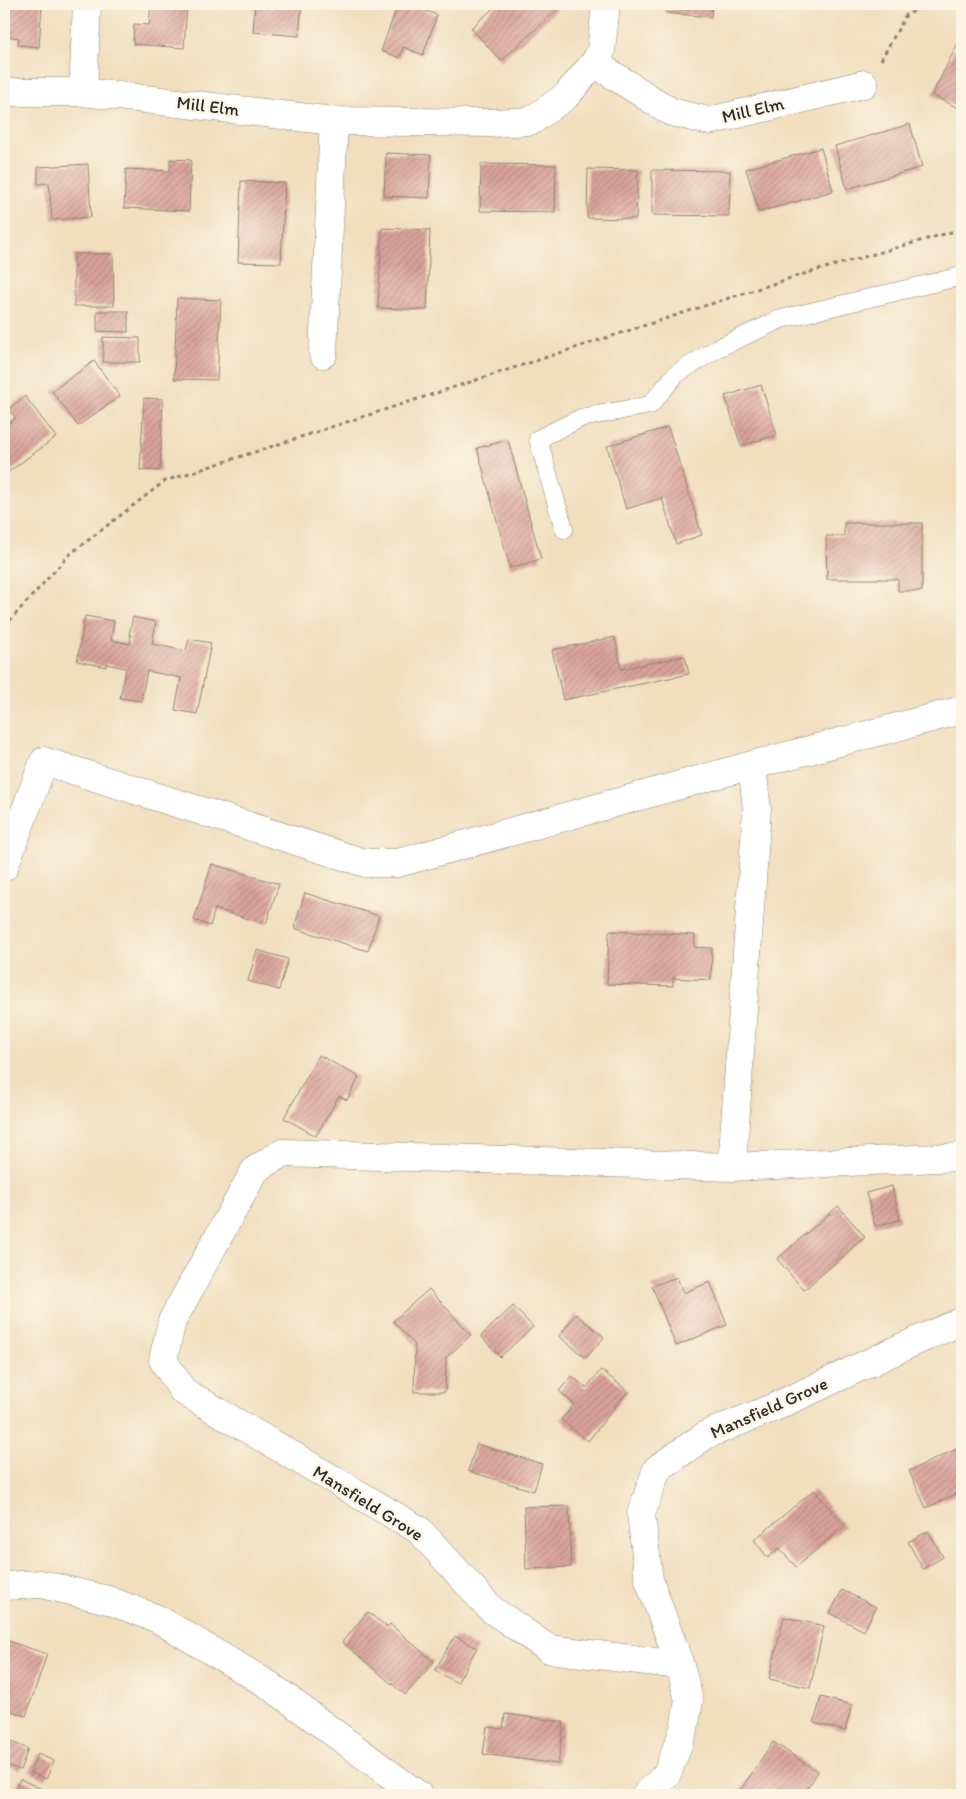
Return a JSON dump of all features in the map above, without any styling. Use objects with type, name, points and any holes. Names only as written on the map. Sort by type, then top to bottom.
[{"type":"street","points":[[83,92],[87,4]]},
{"type":"street","name":"Mill Elm","points":[[4,92],[83,92],[334,121],[491,123],[531,121],[566,96],[594,63],[600,52],[606,4]]},
{"type":"street","name":"Mill Elm","points":[[594,63],[671,112],[709,121],[864,84]]},
{"type":"street","points":[[323,354],[334,121]]},
{"type":"street","points":[[4,867],[44,761],[365,863],[398,864],[752,765],[962,710]]},
{"type":"street","points":[[752,765],[757,809],[732,1167],[962,1157]]},
{"type":"street","name":"Mansfield Grove","points":[[680,1665],[549,1649],[491,1609],[419,1530],[183,1391],[163,1360],[172,1321],[255,1170],[282,1153],[732,1167]]},
{"type":"street","name":"Mansfield Grove","points":[[646,1795],[666,1774],[684,1729],[689,1700],[680,1665],[649,1580],[641,1514],[657,1469],[706,1435],[778,1406],[962,1321]]},
{"type":"street","points":[[4,1586],[41,1584],[108,1600],[158,1619],[269,1685],[418,1795]]},
{"type":"lane","points":[[564,529],[538,438],[581,418],[650,405],[676,374],[718,348],[781,319],[962,276]]},
{"type":"path","points":[[864,84],[878,64],[906,15],[929,4]]},
{"type":"path","points":[[4,627],[69,555],[165,480],[797,276],[962,229]]},
{"type":"building","points":[[4,4],[42,4],[39,47],[18,45],[19,38],[4,36]]},
{"type":"building","points":[[151,4],[187,4],[184,48],[133,44],[134,24],[149,25]]},
{"type":"building","points":[[255,4],[302,4],[299,36],[253,32]]},
{"type":"building","points":[[398,4],[407,4],[437,15],[423,55],[403,47],[400,58],[381,51]]},
{"type":"building","points":[[498,4],[553,4],[558,9],[501,61],[471,28]]},
{"type":"building","points":[[667,4],[712,4],[711,17],[666,13]]},
{"type":"building","points":[[962,35],[962,110],[932,95]]},
{"type":"building","points":[[910,124],[922,167],[847,189],[835,146]]},
{"type":"building","points":[[821,148],[833,191],[759,212],[746,169]]},
{"type":"building","points":[[386,153],[431,155],[429,198],[384,196]]},
{"type":"building","points":[[170,159],[191,160],[189,211],[124,208],[126,169],[170,171]]},
{"type":"building","points":[[88,164],[91,217],[52,220],[49,183],[38,184],[38,167]]},
{"type":"building","points":[[481,164],[556,165],[555,212],[480,211]]},
{"type":"building","points":[[588,169],[638,170],[636,219],[587,218]]},
{"type":"building","points":[[652,170],[730,171],[729,216],[652,215]]},
{"type":"building","points":[[241,181],[285,183],[281,263],[238,262]]},
{"type":"building","points":[[382,228],[430,230],[427,310],[378,308]]},
{"type":"building","points":[[74,254],[113,254],[114,306],[74,306]]},
{"type":"building","points":[[177,298],[221,300],[217,380],[174,379]]},
{"type":"building","points":[[97,311],[128,311],[128,332],[97,331]]},
{"type":"building","points":[[103,337],[140,338],[140,362],[103,362]]},
{"type":"building","points":[[94,361],[120,396],[78,426],[52,391]]},
{"type":"building","points":[[761,385],[777,435],[741,446],[725,396]]},
{"type":"building","points":[[25,396],[56,437],[7,473],[4,468],[4,427],[16,418],[8,409]]},
{"type":"building","points":[[144,398],[163,399],[160,471],[140,470]]},
{"type":"building","points":[[668,427],[702,535],[676,544],[662,498],[626,509],[607,446]]},
{"type":"building","points":[[508,440],[541,559],[510,568],[477,448]]},
{"type":"building","points":[[844,523],[922,523],[922,591],[898,591],[898,579],[827,579],[826,536],[844,536]]},
{"type":"building","points":[[85,616],[114,621],[111,640],[130,644],[131,635],[129,635],[133,617],[156,622],[152,644],[186,651],[189,639],[211,643],[197,714],[175,710],[181,678],[147,671],[141,701],[120,698],[126,668],[106,664],[106,667],[77,661]]},
{"type":"building","points":[[615,637],[621,669],[685,656],[689,674],[563,700],[552,650]]},
{"type":"building","points":[[212,864],[279,884],[266,924],[215,909],[210,926],[194,920]]},
{"type":"building","points":[[305,893],[379,916],[368,951],[294,928]]},
{"type":"building","points":[[609,931],[695,935],[694,947],[712,948],[711,980],[673,978],[673,986],[607,984]]},
{"type":"building","points":[[257,950],[288,959],[279,990],[248,981]]},
{"type":"building","points":[[319,1055],[359,1077],[347,1100],[339,1096],[316,1136],[284,1118]]},
{"type":"building","points":[[892,1186],[900,1220],[875,1226],[866,1193]]},
{"type":"building","points":[[838,1206],[865,1237],[804,1290],[777,1259]]},
{"type":"building","points":[[677,1277],[683,1293],[710,1282],[727,1325],[676,1346],[652,1286]]},
{"type":"building","points":[[429,1289],[471,1335],[446,1358],[445,1392],[414,1392],[415,1345],[393,1321]]},
{"type":"building","points":[[513,1306],[533,1327],[500,1357],[481,1336]]},
{"type":"building","points":[[576,1314],[604,1337],[586,1358],[559,1336]]},
{"type":"building","points":[[601,1370],[628,1391],[588,1441],[561,1420],[574,1404],[559,1391],[572,1376],[586,1388]]},
{"type":"building","points":[[477,1444],[542,1464],[534,1491],[468,1471]]},
{"type":"building","points":[[959,1448],[962,1454],[962,1491],[926,1508],[909,1471]]},
{"type":"building","points":[[814,1490],[845,1526],[796,1567],[779,1548],[768,1558],[754,1540]]},
{"type":"building","points":[[569,1506],[571,1567],[526,1569],[524,1507]]},
{"type":"building","points":[[928,1531],[943,1557],[923,1569],[908,1542]]},
{"type":"building","points":[[842,1590],[876,1607],[864,1631],[830,1613]]},
{"type":"building","points":[[368,1612],[387,1627],[390,1624],[434,1662],[405,1695],[342,1642]]},
{"type":"building","points":[[784,1617],[824,1626],[810,1688],[769,1679]]},
{"type":"building","points":[[455,1636],[477,1648],[457,1683],[435,1670]]},
{"type":"building","points":[[8,1641],[47,1654],[26,1716],[4,1709],[4,1654]]},
{"type":"building","points":[[821,1697],[852,1705],[845,1731],[814,1723]]},
{"type":"building","points":[[505,1714],[564,1722],[558,1764],[483,1754],[487,1727],[503,1729]]},
{"type":"building","points":[[4,1739],[28,1749],[20,1770],[4,1764]]},
{"type":"building","points":[[773,1742],[818,1772],[803,1795],[737,1795]]},
{"type":"building","points":[[38,1754],[54,1761],[46,1779],[30,1772]]},
{"type":"building","points":[[20,1779],[48,1792],[47,1795],[12,1795]]}]
